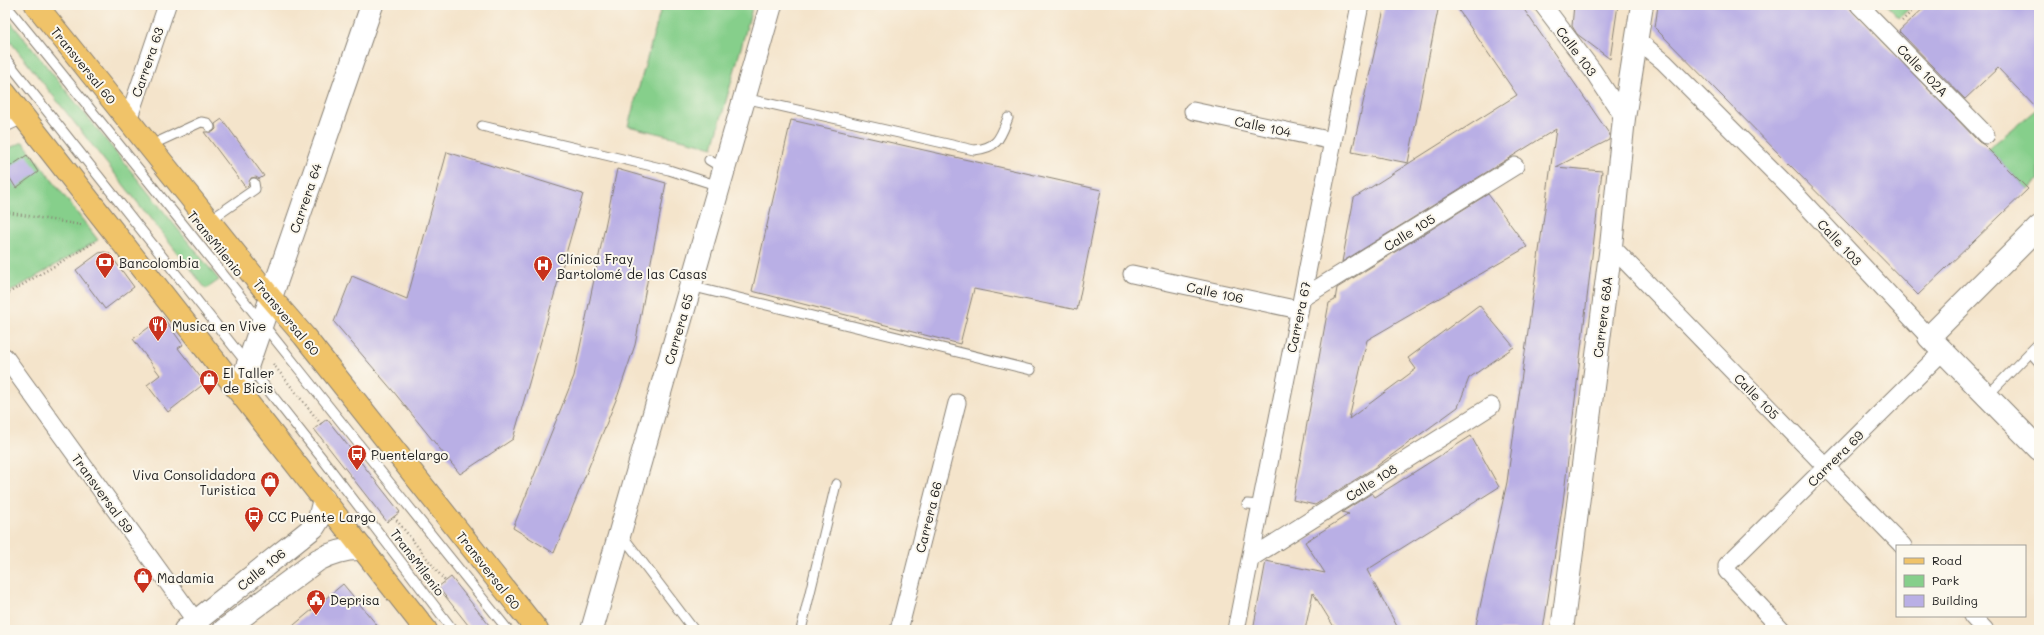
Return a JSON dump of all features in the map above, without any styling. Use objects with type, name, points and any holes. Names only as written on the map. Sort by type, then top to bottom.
[{"type":"main road","name":"Transversal 60","points":[[36,5],[271,298],[304,336],[537,630]]},
{"type":"main road","points":[[5,93],[14,119],[239,390],[426,630]]},
{"type":"street","name":"Carrera 63","points":[[128,120],[167,5]]},
{"type":"street","name":"Carrera 64","points":[[239,390],[372,5]]},
{"type":"street","name":"Carrera 65","points":[[592,630],[690,286],[717,171],[744,98],[771,5]]},
{"type":"street","name":"Carrera 67","points":[[1236,630],[1251,558],[1254,504],[1301,304],[1360,5]]},
{"type":"street","name":"Calle 103","points":[[1543,5],[1593,71],[1624,118]]},
{"type":"street","name":"Carrera 68A","points":[[1562,630],[1611,246],[1624,118],[1642,5]]},
{"type":"street","name":"Calle 102A","points":[[1859,5],[1986,135]]},
{"type":"street","name":"Calle 103","points":[[1636,39],[1664,62],[1790,188],[1936,344],[2039,449]]},
{"type":"street","name":"Calle 104","points":[[1193,111],[1333,141]]},
{"type":"street","name":"Calle 105","points":[[1301,304],[1515,166]]},
{"type":"street","name":"Carrera 69","points":[[1782,630],[1730,574],[1727,565],[1826,467],[2039,228]]},
{"type":"street","name":"Calle 105","points":[[1611,246],[1902,545]]},
{"type":"street","name":"Calle 106","points":[[1132,274],[1301,304]]},
{"type":"street","name":"Transversal 59","points":[[5,357],[194,627]]},
{"type":"street","name":"Carrera 66","points":[[899,630],[958,403]]},
{"type":"street","name":"Calle 108","points":[[1251,558],[1491,406]]},
{"type":"street","name":"Calle 106","points":[[194,627],[314,527],[319,520],[324,499]]},
{"type":"street","name":"Calle 106","points":[[224,630],[318,560],[332,552],[343,549],[363,549]]},
{"type":"street","points":[[1973,617],[1985,630]]},
{"type":"lane","name":"TransMilenio","points":[[6,5],[508,630]]},
{"type":"lane","name":"TransMilenio","points":[[5,58],[247,366],[321,457],[453,630]]},
{"type":"lane","points":[[744,98],[974,150],[988,148],[1000,139],[1008,118]]},
{"type":"lane","points":[[149,146],[200,122],[208,123],[210,127]]},
{"type":"lane","points":[[482,126],[669,170],[717,171]]},
{"type":"lane","points":[[209,221],[255,189],[254,183]]},
{"type":"lane","points":[[690,286],[1031,370]]},
{"type":"lane","points":[[1987,396],[2039,343]]},
{"type":"lane","points":[[2030,352],[2039,362]]},
{"type":"lane","points":[[801,630],[836,484]]},
{"type":"lane","points":[[620,533],[694,630]]},
{"type":"path","points":[[1888,35],[1918,5]]},
{"type":"path","points":[[5,212],[83,226]]},
{"type":"path","points":[[5,295],[98,240]]},
{"type":"path","points":[[273,364],[321,424]]},
{"type":"path","points":[[394,517],[445,581]]},
{"type":"green space","points":[[662,5],[753,5],[713,147],[628,126]]},
{"type":"green space","points":[[1886,5],[1913,5],[1899,18]]},
{"type":"green space","points":[[5,15],[219,280],[206,289],[5,35]]},
{"type":"green space","points":[[2039,107],[2039,180],[2028,189],[1988,149]]},
{"type":"green space","points":[[23,142],[98,240],[5,295],[5,150]]},
{"type":"building","points":[[1385,5],[1439,5],[1408,163],[1352,152]]},
{"type":"building","points":[[1455,5],[1521,5],[1610,135],[1609,140],[1556,167],[1602,171],[1563,502],[1543,630],[1475,630],[1507,482],[1556,129],[1342,262],[1354,198],[1517,95]]},
{"type":"building","points":[[1574,5],[1618,5],[1610,59],[1577,34],[1572,26]]},
{"type":"building","points":[[1658,5],[1847,5],[1979,142],[1984,145],[2028,189],[1918,295],[1655,28]]},
{"type":"building","points":[[1927,5],[2039,5],[2039,111],[1998,68],[1965,99],[1899,31]]},
{"type":"building","points":[[222,119],[264,176],[259,179],[256,177],[251,178],[246,188],[204,132],[213,132],[216,129],[215,124]]},
{"type":"building","points":[[791,120],[1101,190],[1077,310],[974,289],[960,344],[752,291]]},
{"type":"building","points":[[447,152],[583,194],[513,439],[460,474],[393,391],[334,322],[352,276],[407,299]]},
{"type":"building","points":[[27,155],[38,172],[16,188],[5,170]]},
{"type":"building","points":[[617,169],[666,183],[635,345],[618,395],[554,553],[513,528],[574,376]]},
{"type":"building","points":[[1488,194],[1527,247],[1367,340],[1349,419],[1416,369],[1408,358],[1479,305],[1514,347],[1469,378],[1458,407],[1374,468],[1315,505],[1293,500],[1329,303],[1335,300],[1337,288]]},
{"type":"building","name":"Bancolombia","points":[[99,253],[109,253],[134,287],[105,309],[76,270]]},
{"type":"building","points":[[163,317],[183,345],[178,348],[205,383],[168,412],[147,385],[160,375],[133,339]]},
{"type":"building","name":"Puentelargo","points":[[327,419],[400,512],[387,522],[314,429]]},
{"type":"building","points":[[1471,436],[1499,487],[1367,570],[1399,630],[1336,630],[1313,593],[1305,630],[1253,630],[1266,561],[1325,573],[1305,542],[1349,514],[1342,512],[1372,493],[1375,497]]},
{"type":"building","points":[[451,577],[493,630],[472,630],[438,587]]},
{"type":"building","points":[[343,584],[381,630],[288,630]]},
{"type":"place","name":"Bancolombia","points":[[105,279]]},
{"type":"place","name":"Clínica Fray Bartolomé de las Casas","points":[[543,282]]},
{"type":"place","name":"Musica en Vive","points":[[158,342]]},
{"type":"place","name":"El Taller de Bicis","points":[[209,396]]},
{"type":"place","name":"Puentelargo","points":[[357,471]]},
{"type":"place","name":"Viva Consolidadora Turistica","points":[[270,498]]},
{"type":"place","name":"CC Puente Largo","points":[[254,533]]},
{"type":"place","name":"Madamia","points":[[143,594]]},
{"type":"place","name":"Deprisa","points":[[316,616]]}]
